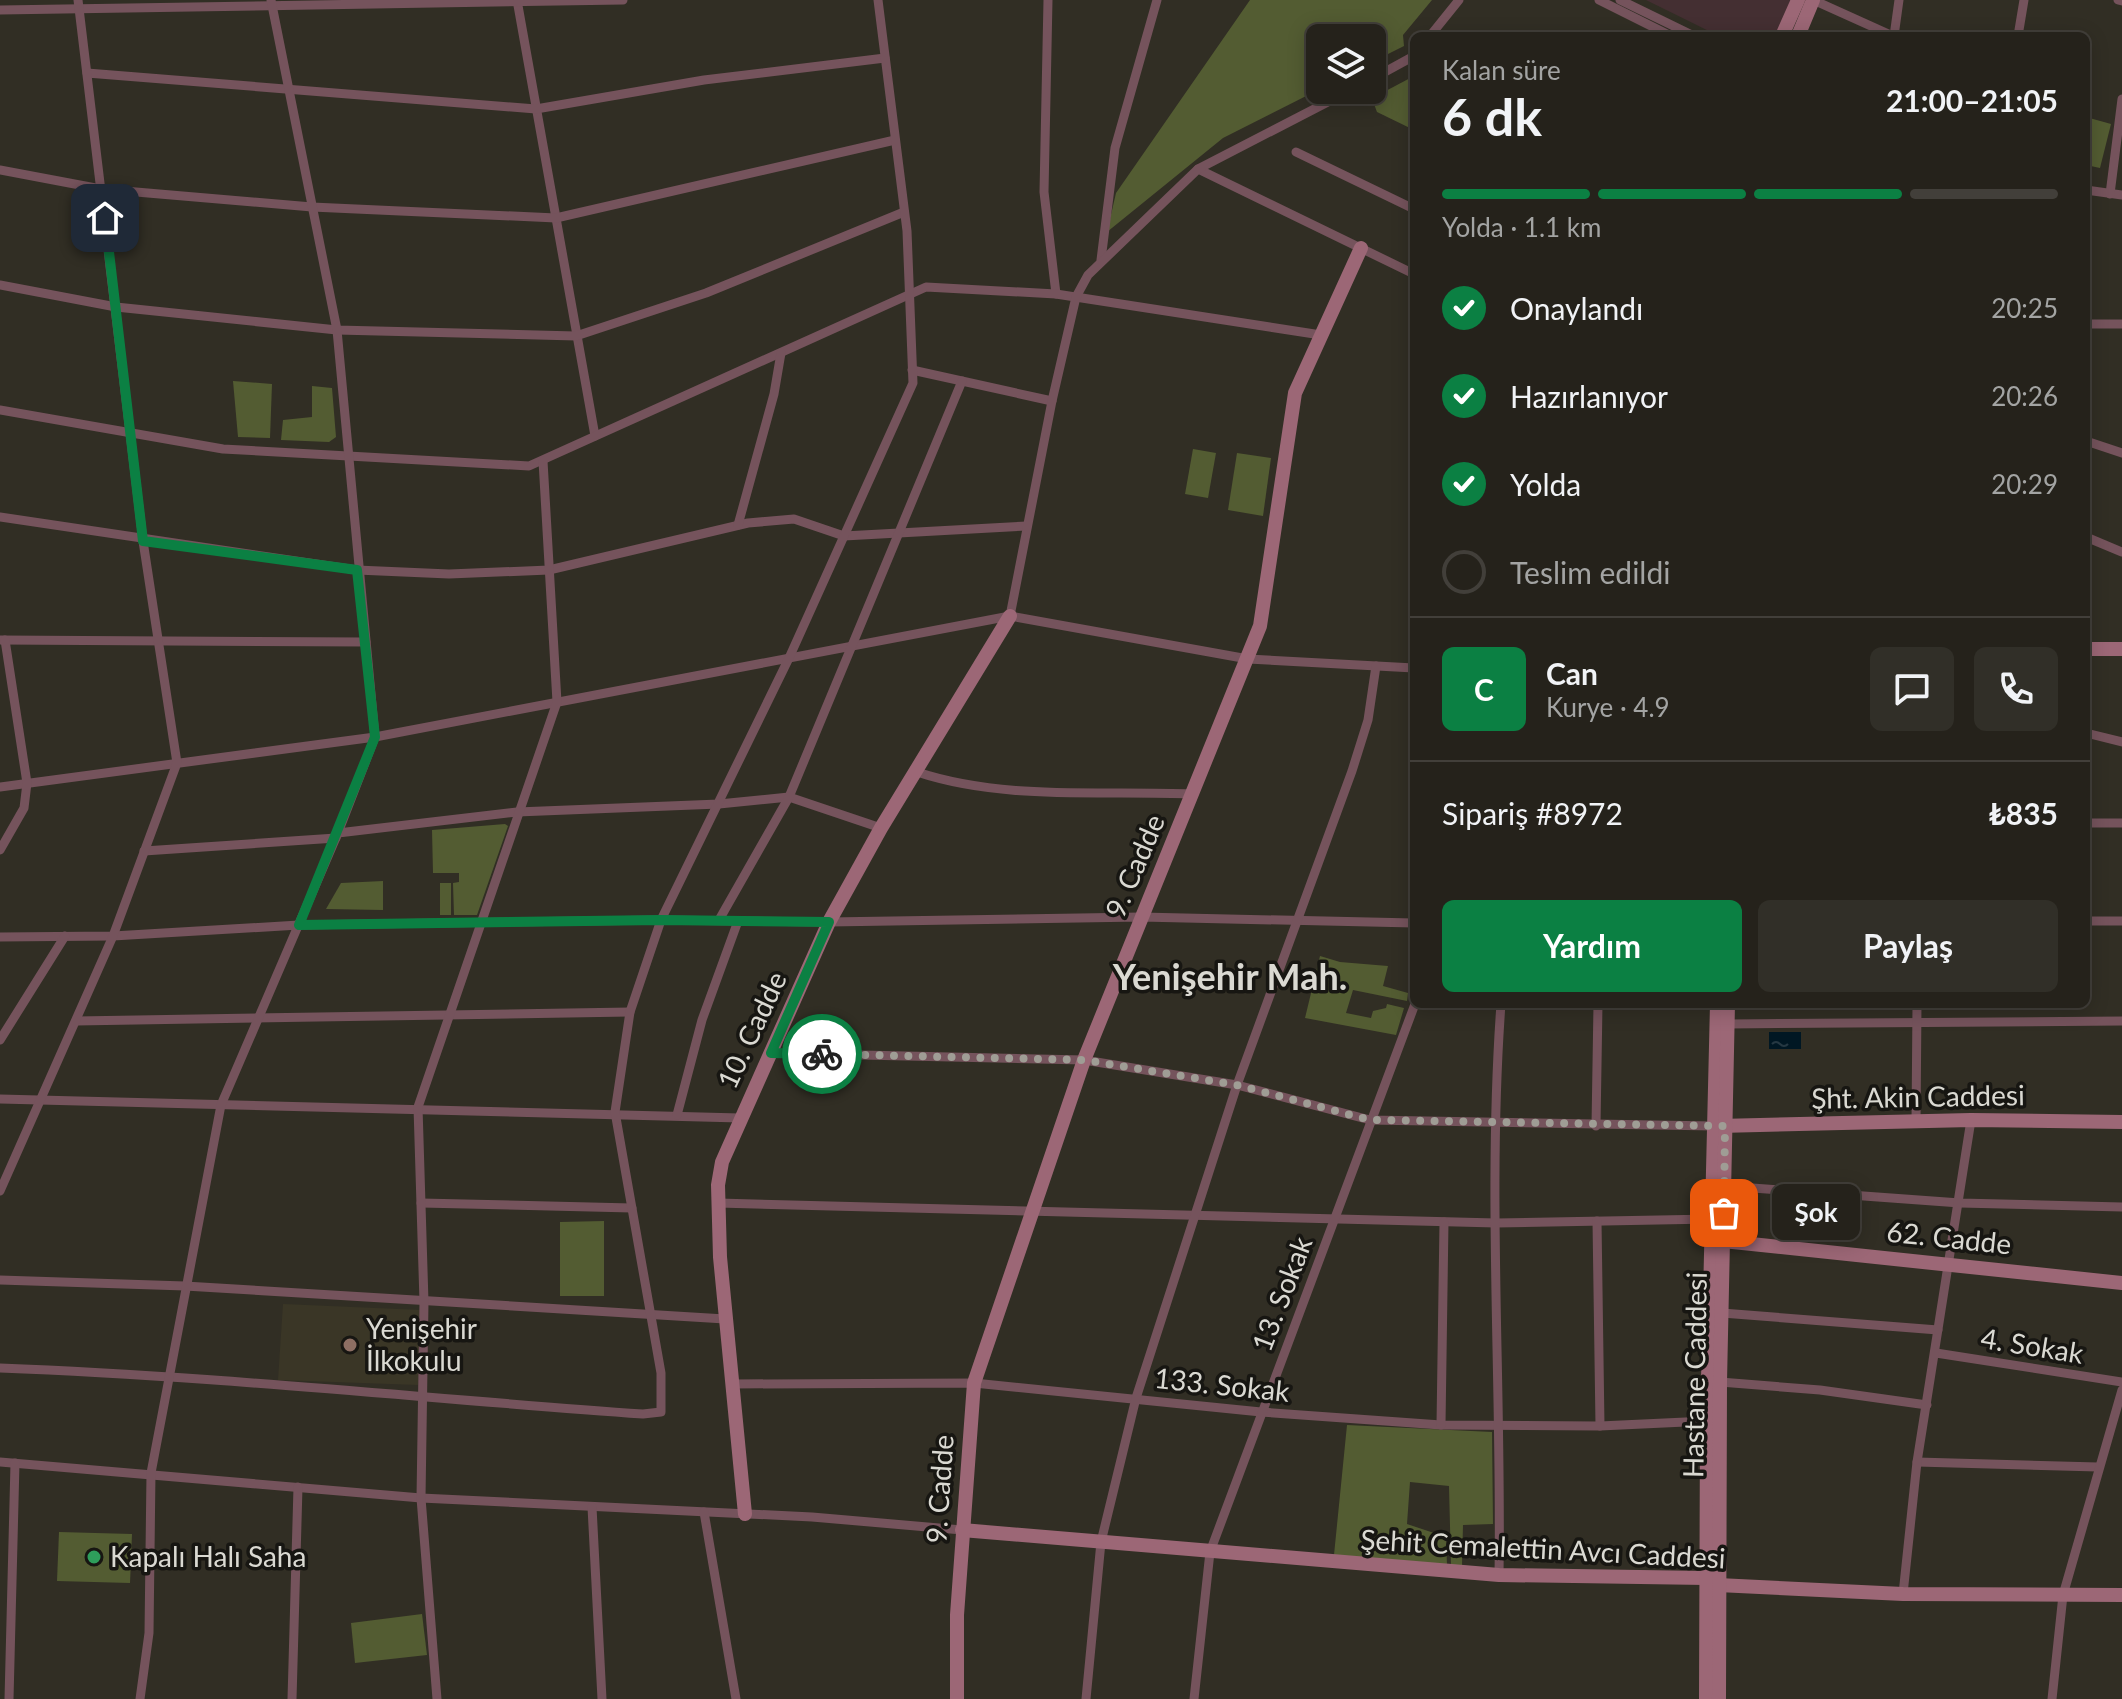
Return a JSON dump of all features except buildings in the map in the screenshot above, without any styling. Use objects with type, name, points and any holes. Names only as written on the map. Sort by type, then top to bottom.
[{"type":"street","points":[[0,10],[78,4],[623,0]]},
{"type":"street","points":[[0,1368],[168,1375],[643,1414],[661,1412],[661,1373],[615,1112],[630,1012],[661,920],[789,658],[913,383],[904,212],[878,0]]},
{"type":"street","points":[[1048,0],[1044,192],[1056,294]]},
{"type":"street","points":[[1101,260],[1115,148],[1157,0]]},
{"type":"street","points":[[1433,32],[1459,0]]},
{"type":"street","points":[[1599,0],[1663,32]]},
{"type":"street","points":[[1620,0],[1686,32]]},
{"type":"street","points":[[1784,32],[1798,0]]},
{"type":"street","points":[[1800,32],[1813,0],[1884,32]]},
{"type":"street","points":[[1894,32],[1899,0]]},
{"type":"street","points":[[2019,32],[2024,0]]},
{"type":"street","points":[[140,1699],[149,1633],[151,1473],[221,1105],[337,835],[375,737],[337,330],[271,2]]},
{"type":"street","points":[[517,2],[595,436]]},
{"type":"street","points":[[0,1191],[113,936],[177,763],[143,541],[133,435],[78,4]]},
{"type":"street","points":[[87,73],[536,109],[704,80],[885,58]]},
{"type":"street","points":[[1386,71],[1410,58]]},
{"type":"street","points":[[2110,194],[2122,99]]},
{"type":"street","points":[[1010,616],[1052,401],[1076,297],[1101,260],[1198,169],[1324,104]]},
{"type":"street","points":[[0,170],[101,189],[312,207],[556,218],[895,140]]},
{"type":"street","points":[[1296,152],[1410,207]]},
{"type":"street","points":[[1198,169],[1410,272]]},
{"type":"street","points":[[2090,191],[2122,195]]},
{"type":"street","points":[[0,285],[116,307],[337,330],[576,336],[706,293],[904,212]]},
{"type":"street","name":"9. Cadde","points":[[957,1699],[957,1615],[974,1383],[1084,1060],[1260,626],[1295,393],[1361,248]]},
{"type":"street","points":[[0,410],[223,449],[529,466],[781,353],[910,291],[926,287],[1056,294],[1321,335]]},
{"type":"street","points":[[2090,324],[2122,324]]},
{"type":"street","points":[[738,525],[774,394],[781,353]]},
{"type":"street","points":[[912,370],[1052,401]]},
{"type":"street","points":[[719,920],[789,797],[855,645],[962,381]]},
{"type":"street","points":[[2090,442],[2122,453]]},
{"type":"street","points":[[437,1699],[421,1498],[424,1302],[418,1107],[447,1015],[557,702],[543,461]]},
{"type":"street","points":[[0,517],[143,541],[357,570],[449,574],[549,570],[738,525],[794,519],[844,536],[1027,526]]},
{"type":"street","points":[[2090,539],[2122,552]]},
{"type":"street","points":[[0,787],[375,737],[1010,616],[1248,659],[1410,668]]},
{"type":"street","name":"10. Cadde","points":[[745,1514],[725,1319],[718,1203],[722,1162],[829,922],[881,828],[1010,616]]},
{"type":"street","points":[[0,850],[24,808],[27,783],[2,640],[366,642]]},
{"type":"street","points":[[2090,649],[2122,649]]},
{"type":"street","points":[[1086,1699],[1101,1542],[1136,1398],[1237,1085],[1352,771],[1368,720],[1376,666]]},
{"type":"street","points":[[2090,734],[2122,742]]},
{"type":"street","points":[[917,772],[960,786],[995,789],[1193,794]]},
{"type":"street","points":[[144,851],[337,835],[517,812],[719,804],[789,797],[881,828]]},
{"type":"street","points":[[2090,823],[2122,823]]},
{"type":"street","points":[[0,937],[113,936],[299,925],[661,920],[829,922],[1141,917],[1294,923],[1410,923]]},
{"type":"street","points":[[677,1115],[702,1020],[738,921]]},
{"type":"street","points":[[2090,921],[2122,921]]},
{"type":"street","points":[[0,1040],[65,936]]},
{"type":"street","name":"13. Sokak","points":[[1194,1699],[1210,1552],[1413,1008]]},
{"type":"street","points":[[1499,1575],[1501,1427],[1495,1085],[1501,1008]]},
{"type":"street","points":[[1596,1126],[1598,1008]]},
{"type":"street","name":"Hastane Caddesi","points":[[1706,1699],[1725,1186],[1717,1008]]},
{"type":"street","name":"Hastane Caddesi","points":[[1719,1699],[1707,1421],[1712,1219],[1728,1008]]},
{"type":"street","points":[[1916,1122],[1917,1008]]},
{"type":"street","points":[[76,1021],[630,1012]]},
{"type":"street","points":[[1728,1024],[2122,1021]]},
{"type":"street","points":[[771,1053],[1084,1060],[1237,1085],[1370,1120],[1720,1126]]},
{"type":"street","points":[[0,1099],[615,1112],[740,1118]]},
{"type":"street","points":[[1903,1594],[1917,1462],[1971,1120]]},
{"type":"street","name":"Şht. Akin Caddesi","points":[[1720,1126],[1971,1120],[2122,1122]]},
{"type":"street","points":[[1725,1186],[1960,1203],[2122,1207]]},
{"type":"street","points":[[421,1203],[632,1208]]},
{"type":"street","points":[[718,1203],[1192,1218],[1336,1217],[1496,1223],[1712,1219]]},
{"type":"street","points":[[1597,1221],[1600,1426]]},
{"type":"street","points":[[1441,1425],[1444,1222]]},
{"type":"street","name":"62. Cadde","points":[[1723,1241],[2122,1283]]},
{"type":"street","points":[[0,1280],[185,1286],[725,1319]]},
{"type":"street","points":[[1722,1313],[1938,1330]]},
{"type":"street","name":"4. Sokak","points":[[1936,1353],[2122,1382]]},
{"type":"street","points":[[1720,1382],[1820,1390],[1927,1405]]},
{"type":"street","name":"133. Sokak","points":[[732,1384],[974,1383],[1261,1412],[1441,1425],[1600,1426],[1707,1421]]},
{"type":"street","points":[[2052,1699],[2063,1595],[2122,1390]]},
{"type":"street","points":[[0,1462],[421,1498],[745,1514],[962,1530]]},
{"type":"street","points":[[1917,1462],[2098,1467]]},
{"type":"street","points":[[9,1699],[15,1463]]},
{"type":"street","points":[[292,1699],[298,1487]]},
{"type":"street","points":[[592,1507],[602,1699]]},
{"type":"street","points":[[704,1512],[736,1699]]},
{"type":"street","name":"Şehit Cemalettin Avcı Caddesi","points":[[962,1530],[1499,1575],[1712,1582],[1903,1594],[2122,1595]]},
{"type":"shaded area","points":[[1646,0],[1791,0],[1778,32],[1711,32]]},
{"type":"shaded area","name":"Yenişehir İlkokulu","points":[[283,1304],[421,1310],[418,1385],[278,1380]]},
{"type":"green space","points":[[1250,0],[1432,0],[1403,35],[1404,46],[1386,55],[1386,24],[1306,24],[1306,96],[1223,138],[1107,232],[1116,193]]},
{"type":"green space","points":[[1410,78],[1410,128],[1377,112],[1374,104],[1386,104],[1386,91]]},
{"type":"green space","points":[[2090,118],[2111,124],[2100,168],[2090,166]]},
{"type":"green space","points":[[233,381],[272,384],[270,438],[238,437]]},
{"type":"green space","points":[[312,386],[332,388],[336,437],[329,442],[281,440],[283,420],[312,417]]},
{"type":"green space","points":[[1193,449],[1216,453],[1208,498],[1185,494]]},
{"type":"green space","points":[[1237,453],[1271,458],[1263,516],[1228,510]]},
{"type":"green space","points":[[508,826],[477,915],[454,915],[453,883],[459,882],[459,873],[433,873],[432,830]]},
{"type":"green space","points":[[383,881],[383,910],[326,909],[341,883]]},
{"type":"green space","points":[[440,883],[451,883],[451,915],[440,915]]},
{"type":"green space","points":[[1320,956],[1340,962],[1388,966],[1383,986],[1408,993],[1407,1001],[1353,990],[1346,1013],[1371,1018],[1373,1011],[1386,1008],[1387,1004],[1404,1008],[1396,1035],[1305,1018]]},
{"type":"green space","points":[[604,1221],[604,1296],[560,1296],[560,1222]]},
{"type":"green space","points":[[1347,1425],[1492,1432],[1493,1524],[1463,1525],[1462,1566],[1451,1566],[1449,1486],[1410,1482],[1407,1524],[1446,1537],[1447,1565],[1334,1555]]},
{"type":"green space","name":"Kapalı Halı Saha","points":[[59,1532],[132,1534],[130,1583],[57,1581]]},
{"type":"green space","name":"Kapalı Halı Saha","points":[[422,1614],[427,1655],[355,1663],[351,1623]]},
{"type":"water","points":[[1769,1032],[1801,1032],[1801,1049],[1769,1049]]},
{"type":"way so far","points":[[822,1054],[1084,1060],[1237,1085],[1370,1120],[1725,1126],[1724,1213]]},
{"type":"place","name":"Şok","points":[[1724,1213]]},
{"type":"place","name":"Yenişehir İlkokulu","points":[[350,1345]]},
{"type":"place","name":"Kapalı Halı Saha","points":[[94,1557]]},
{"type":"district","name":"Yenişehir Mah.","points":[[1230,977]]},
{"type":"route","points":[[105,218],[133,435],[143,541],[357,570],[375,737],[299,925],[661,920],[829,922],[771,1053],[822,1054]]}]
